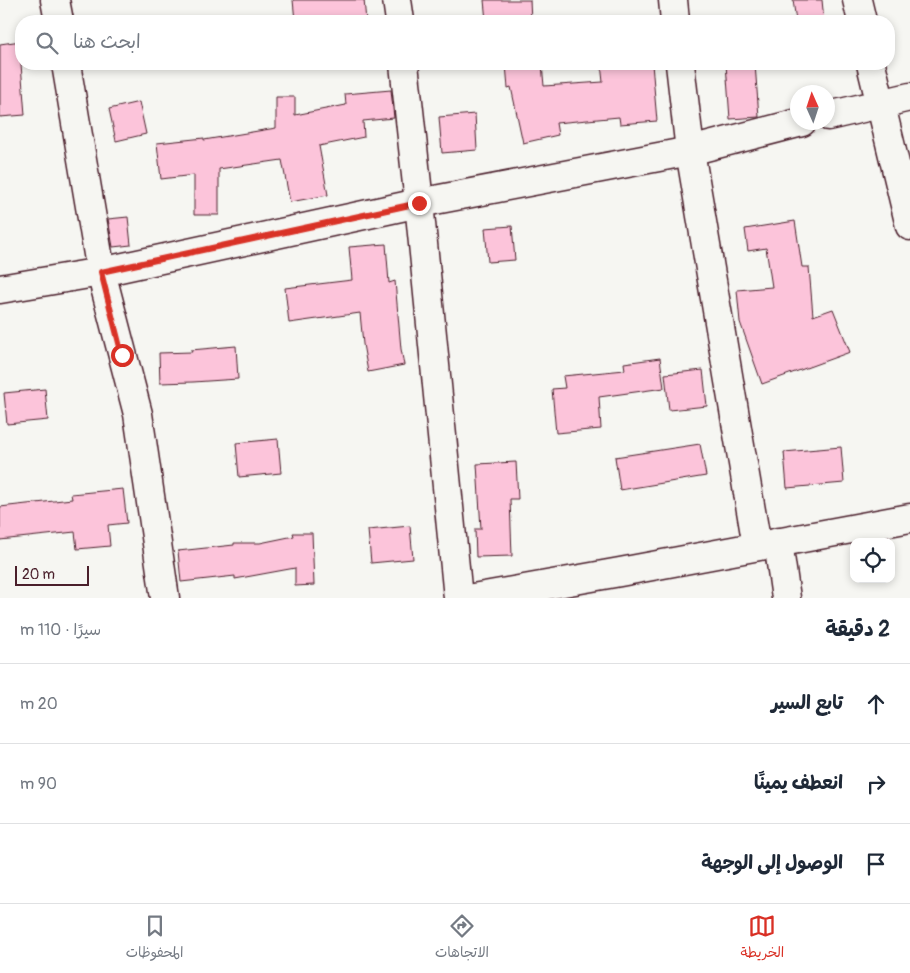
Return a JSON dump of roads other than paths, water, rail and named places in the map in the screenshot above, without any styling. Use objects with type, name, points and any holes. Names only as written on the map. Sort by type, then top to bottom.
[{"type":"street","points":[[55,0],[58,15]]},
{"type":"street","points":[[397,0],[399,15]]},
{"type":"street","points":[[673,0],[674,15]]},
{"type":"street","points":[[857,0],[861,15]]},
{"type":"street","points":[[67,70],[101,272],[138,414],[165,598]]},
{"type":"street","points":[[405,70],[458,598]]},
{"type":"street","points":[[681,70],[690,151],[768,544],[786,598]]},
{"type":"street","points":[[872,70],[910,226]]},
{"type":"street","points":[[835,114],[910,97]]},
{"type":"street","points":[[0,289],[101,272],[419,203],[690,151],[790,125]]},
{"type":"street","points":[[473,598],[910,518]]}]
